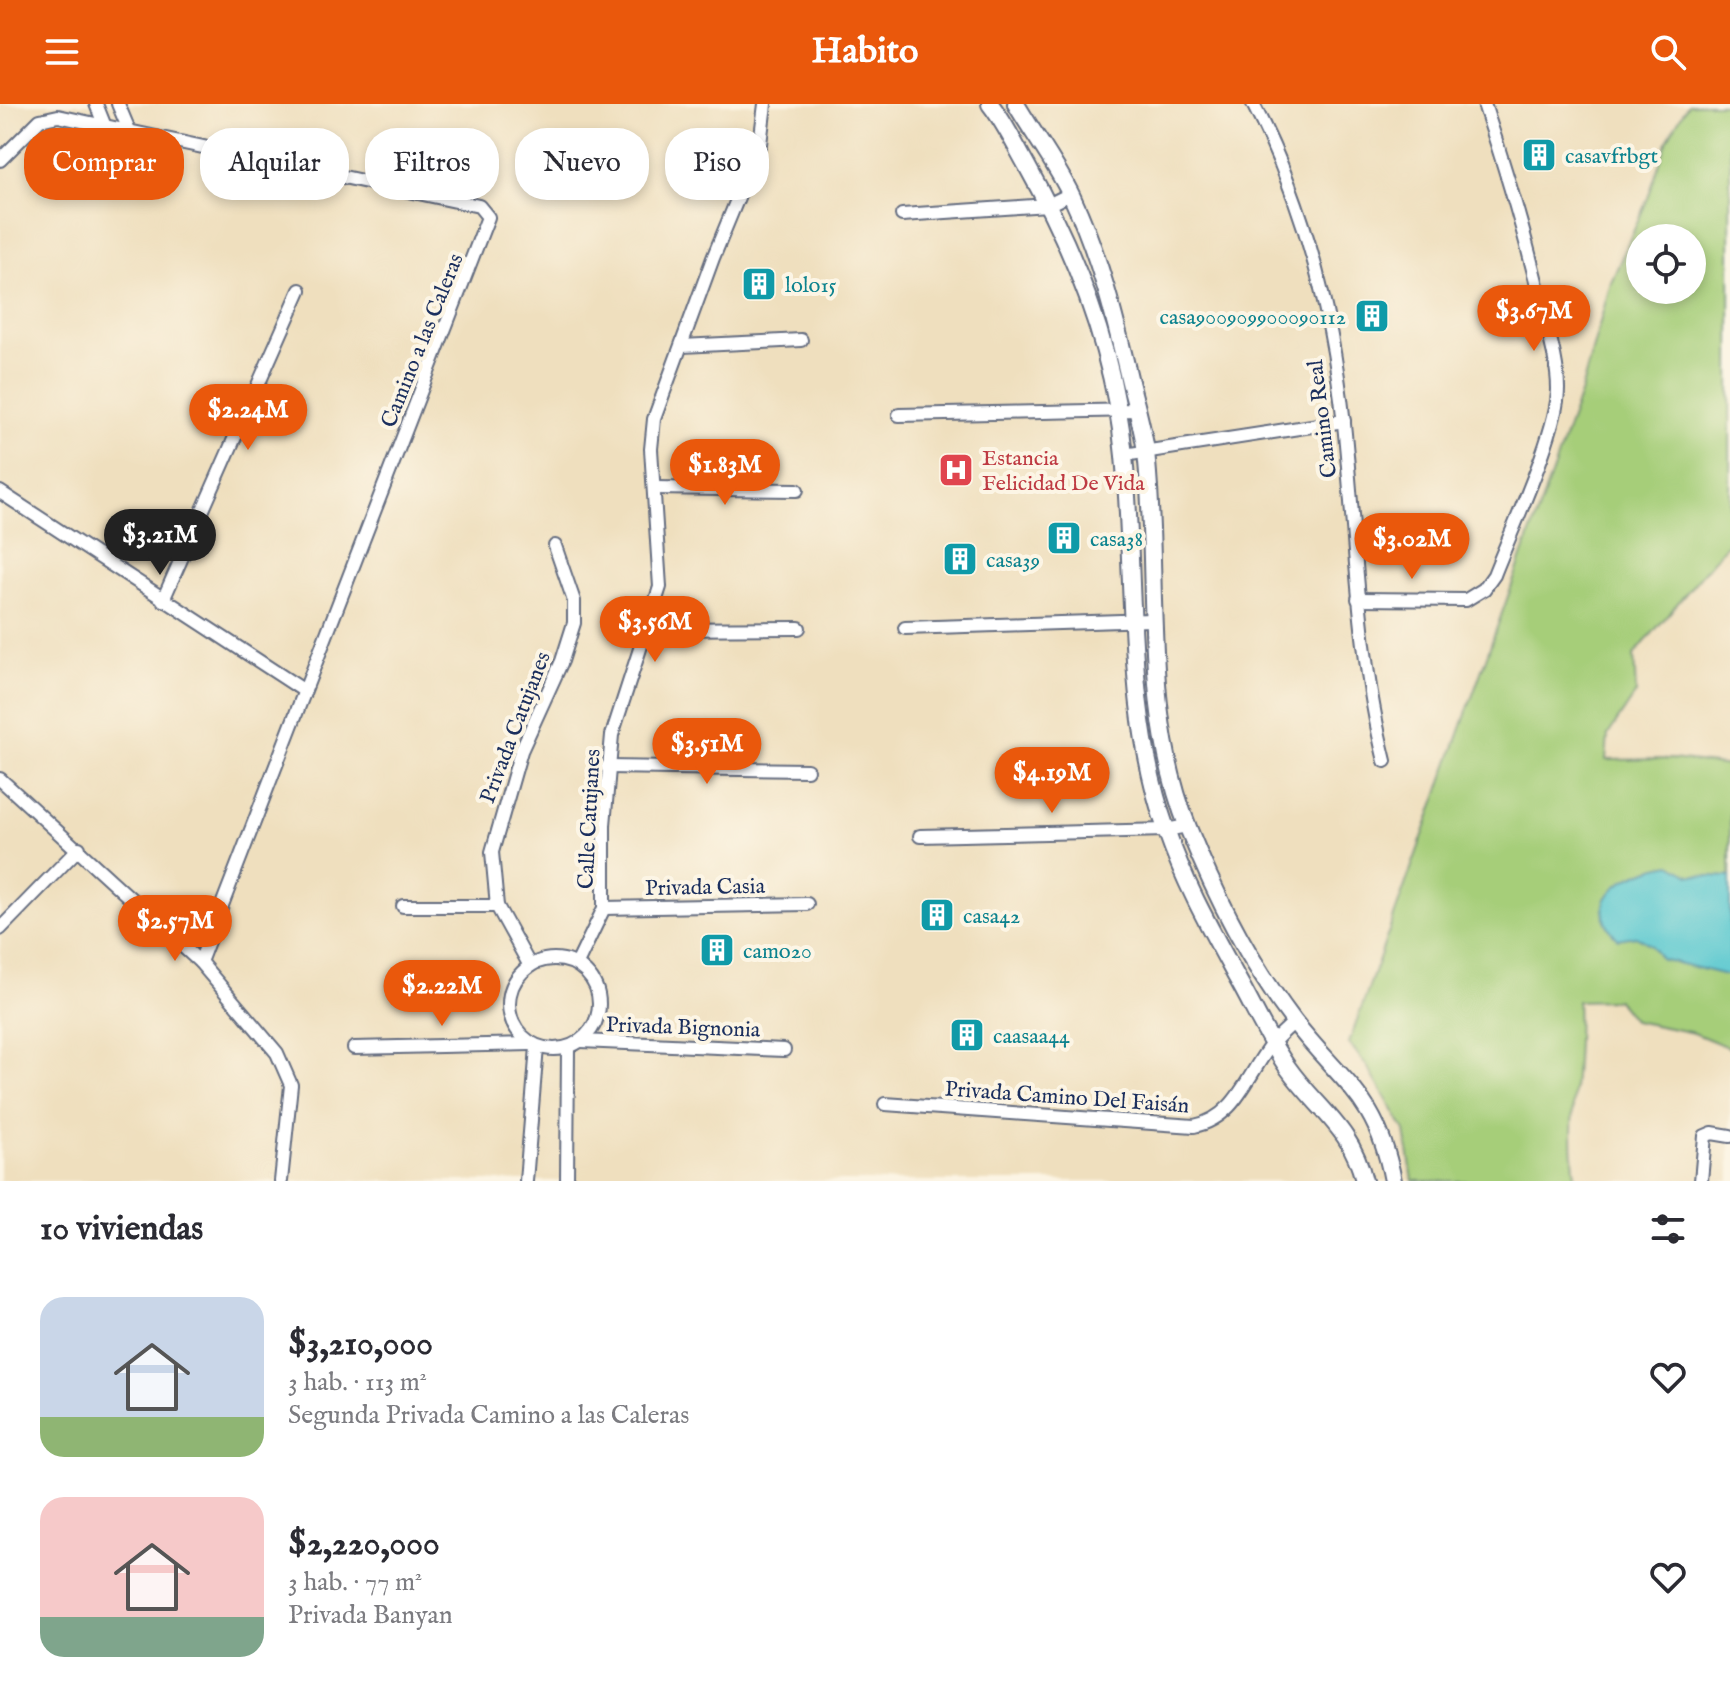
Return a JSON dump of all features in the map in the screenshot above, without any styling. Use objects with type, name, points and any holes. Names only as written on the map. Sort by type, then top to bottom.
[{"type":"street","points":[[96,104],[104,124]]},
{"type":"street","points":[[118,104],[128,128]]},
{"type":"street","points":[[765,104],[760,144],[682,346],[801,340]]},
{"type":"street","points":[[990,104],[1048,205],[1076,263],[1096,322],[1124,455],[1130,621],[1145,749],[1166,830],[1197,904],[1272,1044],[1289,1071],[1348,1138],[1364,1181]]},
{"type":"street","points":[[1016,104],[1070,194],[1095,251],[1137,410],[1146,450],[1151,620],[1164,738],[1187,826],[1221,902],[1254,964],[1294,1022],[1367,1103],[1389,1156],[1393,1181]]},
{"type":"street","name":"Camino Real","points":[[1253,104],[1303,221],[1328,319],[1344,421],[1369,696],[1385,761]]},
{"type":"street","points":[[1358,599],[1466,600],[1484,589],[1494,575],[1548,434],[1558,390],[1522,219],[1484,104]]},
{"type":"street","name":"Camino a las Caleras","points":[[0,160],[40,120],[58,116],[121,128]]},
{"type":"street","name":"Camino a las Caleras","points":[[184,142],[479,206],[488,217],[200,962]]},
{"type":"street","points":[[902,215],[1048,205],[1070,194]]},
{"type":"street","points":[[163,600],[300,290]]},
{"type":"street","name":"Calle Catujanes","points":[[577,964],[604,908],[607,767],[612,735],[649,629],[660,587],[651,449],[654,419],[682,346]]},
{"type":"street","points":[[899,415],[1117,413],[1137,410]]},
{"type":"street","points":[[1124,455],[1344,421]]},
{"type":"street","points":[[654,488],[797,490]]},
{"type":"street","points":[[0,492],[303,690]]},
{"type":"street","name":"Privada Catujanes","points":[[530,966],[497,906],[492,880],[495,833],[521,751],[562,661],[574,623],[574,601],[555,546]]},
{"type":"street","points":[[905,628],[1151,620]]},
{"type":"street","points":[[649,629],[799,628]]},
{"type":"street","points":[[607,767],[807,770]]},
{"type":"street","points":[[0,779],[79,848],[200,962],[286,1068],[291,1085],[281,1181]]},
{"type":"street","points":[[920,836],[1166,830],[1187,826]]},
{"type":"street","points":[[0,929],[79,848]]},
{"type":"street","name":"Privada Casia","points":[[604,908],[807,904]]},
{"type":"street","points":[[403,906],[497,906]]},
{"type":"street","points":[[354,1048],[534,1045],[568,1048],[592,1031],[600,1002],[597,987],[577,964],[553,958],[530,966],[518,976],[508,1005],[511,1020],[534,1045],[526,1181]]},
{"type":"street","name":"Privada Camino Del Faisán","points":[[885,1104],[1194,1126],[1217,1118],[1232,1105],[1272,1044],[1294,1022]]},
{"type":"street","name":"Privada Bignonia","points":[[581,1041],[784,1050]]},
{"type":"street","points":[[567,1181],[568,1048]]},
{"type":"street","points":[[1348,1138],[1374,1120]]},
{"type":"street","points":[[1701,1181],[1705,1136],[1712,1133],[1730,1136]]},
{"type":"green space","points":[[1688,104],[1730,104],[1730,541],[1634,655],[1636,693],[1608,735],[1606,760],[1672,759],[1730,766],[1730,1048],[1694,1033],[1634,1021],[1617,1000],[1577,1001],[1572,1137],[1576,1181],[1413,1181],[1405,1131],[1367,1066],[1349,1043],[1581,391],[1611,282],[1626,248],[1626,304],[1706,304],[1706,224],[1637,224],[1668,139]]},
{"type":"water","points":[[1671,864],[1690,875],[1730,877],[1730,976],[1661,959],[1651,945],[1636,936],[1618,939],[1607,924],[1603,910],[1615,888],[1641,872]]},
{"type":"place","name":"casavfrbgt","points":[[1539,155]]},
{"type":"place","name":"lolo15","points":[[759,284]]},
{"type":"place","name":"casa900909900090112","points":[[1372,316]]},
{"type":"place","name":"Estancia Felicidad De Vida","points":[[956,470]]},
{"type":"place","name":"casa38","points":[[1064,538]]},
{"type":"place","name":"casa39","points":[[960,559]]},
{"type":"place","name":"casa42","points":[[937,915]]},
{"type":"place","name":"camo20","points":[[717,950]]},
{"type":"place","name":"caasaa44","points":[[967,1035]]}]
